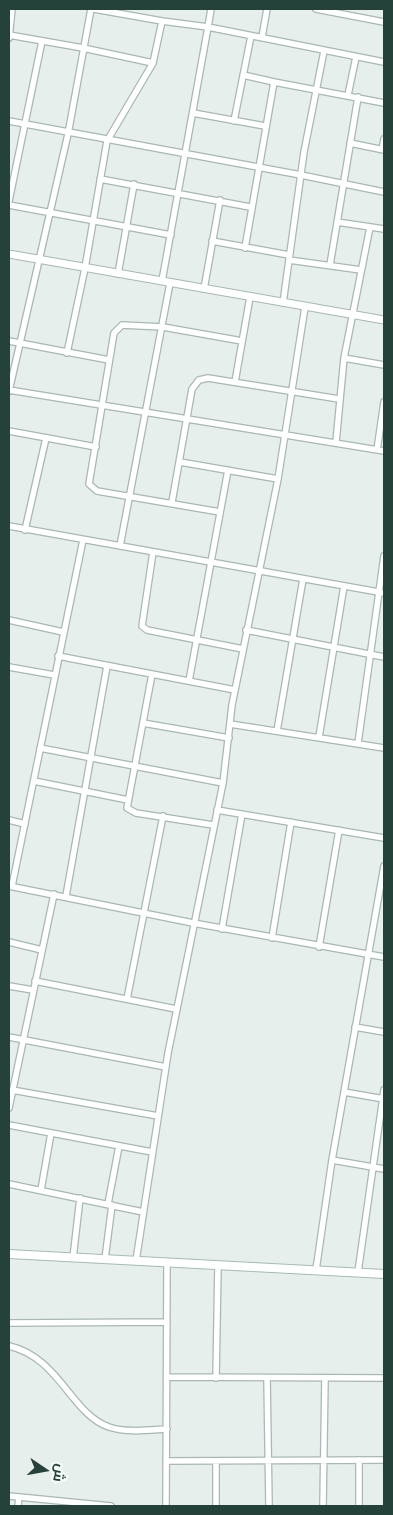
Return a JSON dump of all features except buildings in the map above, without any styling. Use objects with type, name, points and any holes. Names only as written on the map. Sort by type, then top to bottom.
[{"type":"main road","points":[[9,1254],[384,1274]]},
{"type":"street","points":[[12,9],[9,37],[83,48],[153,63]]},
{"type":"street","points":[[384,62],[208,27],[92,9],[51,213],[9,390],[384,451]]},
{"type":"street","points":[[162,282],[211,9]]},
{"type":"street","points":[[262,37],[266,9]]},
{"type":"street","points":[[316,9],[384,22]]},
{"type":"street","points":[[67,353],[85,268],[107,141],[153,63],[162,21]]},
{"type":"street","points":[[234,121],[251,36]]},
{"type":"street","points":[[42,41],[9,203],[51,213],[171,235]]},
{"type":"street","points":[[284,303],[301,174],[324,51]]},
{"type":"street","points":[[348,96],[356,57]]},
{"type":"street","points":[[243,75],[384,103]]},
{"type":"street","points":[[245,248],[250,207],[274,82]]},
{"type":"street","points":[[330,265],[358,97]]},
{"type":"street","points":[[193,113],[265,126]]},
{"type":"street","points":[[9,121],[68,134],[301,174],[384,192]]},
{"type":"street","points":[[350,143],[383,150],[384,139]]},
{"type":"street","points":[[9,163],[16,164]]},
{"type":"street","points":[[100,179],[179,192],[250,207]]},
{"type":"street","points":[[118,274],[134,184]]},
{"type":"street","points":[[204,289],[220,200]]},
{"type":"street","points":[[337,222],[384,229]]},
{"type":"street","points":[[336,442],[344,358],[370,227]]},
{"type":"street","points":[[212,241],[289,258],[361,270]]},
{"type":"street","points":[[9,254],[384,320]]},
{"type":"street","points":[[120,546],[170,283]]},
{"type":"street","points":[[235,382],[250,297]]},
{"type":"street","points":[[136,1261],[176,1009],[223,783],[235,690],[278,479],[305,307]]},
{"type":"street","points":[[220,512],[92,488],[89,484],[109,360],[114,333],[117,328],[122,325],[162,327],[242,341]]},
{"type":"street","points":[[9,341],[109,360]]},
{"type":"street","points":[[344,358],[384,365]]},
{"type":"street","points":[[172,502],[195,383],[208,378],[339,399]]},
{"type":"street","points":[[377,450],[384,402]]},
{"type":"street","points":[[9,431],[96,447]]},
{"type":"street","points":[[25,530],[46,438]]},
{"type":"street","points":[[180,462],[278,479]]},
{"type":"street","points":[[189,682],[228,470]]},
{"type":"street","points":[[9,526],[382,592]]},
{"type":"street","points":[[83,540],[25,824],[10,886],[222,929],[384,957]]},
{"type":"street","points":[[153,552],[142,626],[147,630],[243,649]]},
{"type":"street","points":[[358,743],[382,592],[384,556]]},
{"type":"street","points":[[277,731],[303,579]]},
{"type":"street","points":[[319,737],[344,586]]},
{"type":"street","points":[[9,620],[63,632]]},
{"type":"street","points":[[246,630],[384,656]]},
{"type":"street","points":[[58,656],[235,690]]},
{"type":"street","points":[[66,896],[107,666]]},
{"type":"street","points":[[9,667],[54,676]]},
{"type":"street","points":[[152,674],[127,808],[131,812],[213,825]]},
{"type":"street","points":[[143,723],[229,738]]},
{"type":"street","points":[[230,724],[384,748]]},
{"type":"street","points":[[40,748],[223,783]]},
{"type":"street","points":[[34,781],[128,800]]},
{"type":"street","points":[[217,810],[384,838]]},
{"type":"street","points":[[222,929],[242,814]]},
{"type":"street","points":[[127,999],[163,816]]},
{"type":"street","points":[[9,820],[25,824]]},
{"type":"street","points":[[272,938],[290,822]]},
{"type":"street","points":[[319,947],[339,830]]},
{"type":"street","points":[[316,1270],[332,1160],[384,866]]},
{"type":"street","points":[[9,1108],[54,894]]},
{"type":"street","points":[[377,907],[384,908]]},
{"type":"street","points":[[9,942],[42,950]]},
{"type":"street","points":[[35,981],[176,1009]]},
{"type":"street","points":[[9,986],[33,990]]},
{"type":"street","points":[[356,1027],[384,1032]]},
{"type":"street","points":[[9,1037],[166,1067]]},
{"type":"street","points":[[12,1090],[158,1116]]},
{"type":"street","points":[[358,1272],[384,1090]]},
{"type":"street","points":[[344,1092],[383,1099]]},
{"type":"street","points":[[9,1125],[152,1152]]},
{"type":"street","points":[[41,1190],[51,1133]]},
{"type":"street","points":[[105,1259],[110,1205],[119,1146]]},
{"type":"street","points":[[332,1160],[384,1169]]},
{"type":"street","points":[[9,1184],[144,1212]]},
{"type":"street","points":[[73,1258],[80,1198]]},
{"type":"street","points":[[166,1506],[167,1263]]},
{"type":"street","points":[[216,1378],[218,1266]]},
{"type":"street","points":[[9,1323],[167,1322]]},
{"type":"street","points":[[9,1346],[21,1349],[48,1368],[90,1414],[109,1427],[131,1430],[167,1429]]},
{"type":"street","points":[[168,1377],[384,1378]]},
{"type":"street","points":[[268,1378],[269,1506]]},
{"type":"street","points":[[322,1506],[325,1378]]},
{"type":"street","points":[[359,1460],[359,1506]]},
{"type":"street","points":[[167,1461],[384,1460]]},
{"type":"street","points":[[216,1461],[216,1506]]},
{"type":"street","points":[[9,1496],[68,1504],[111,1506]]},
{"type":"street","points":[[18,1506],[19,1497]]}]
